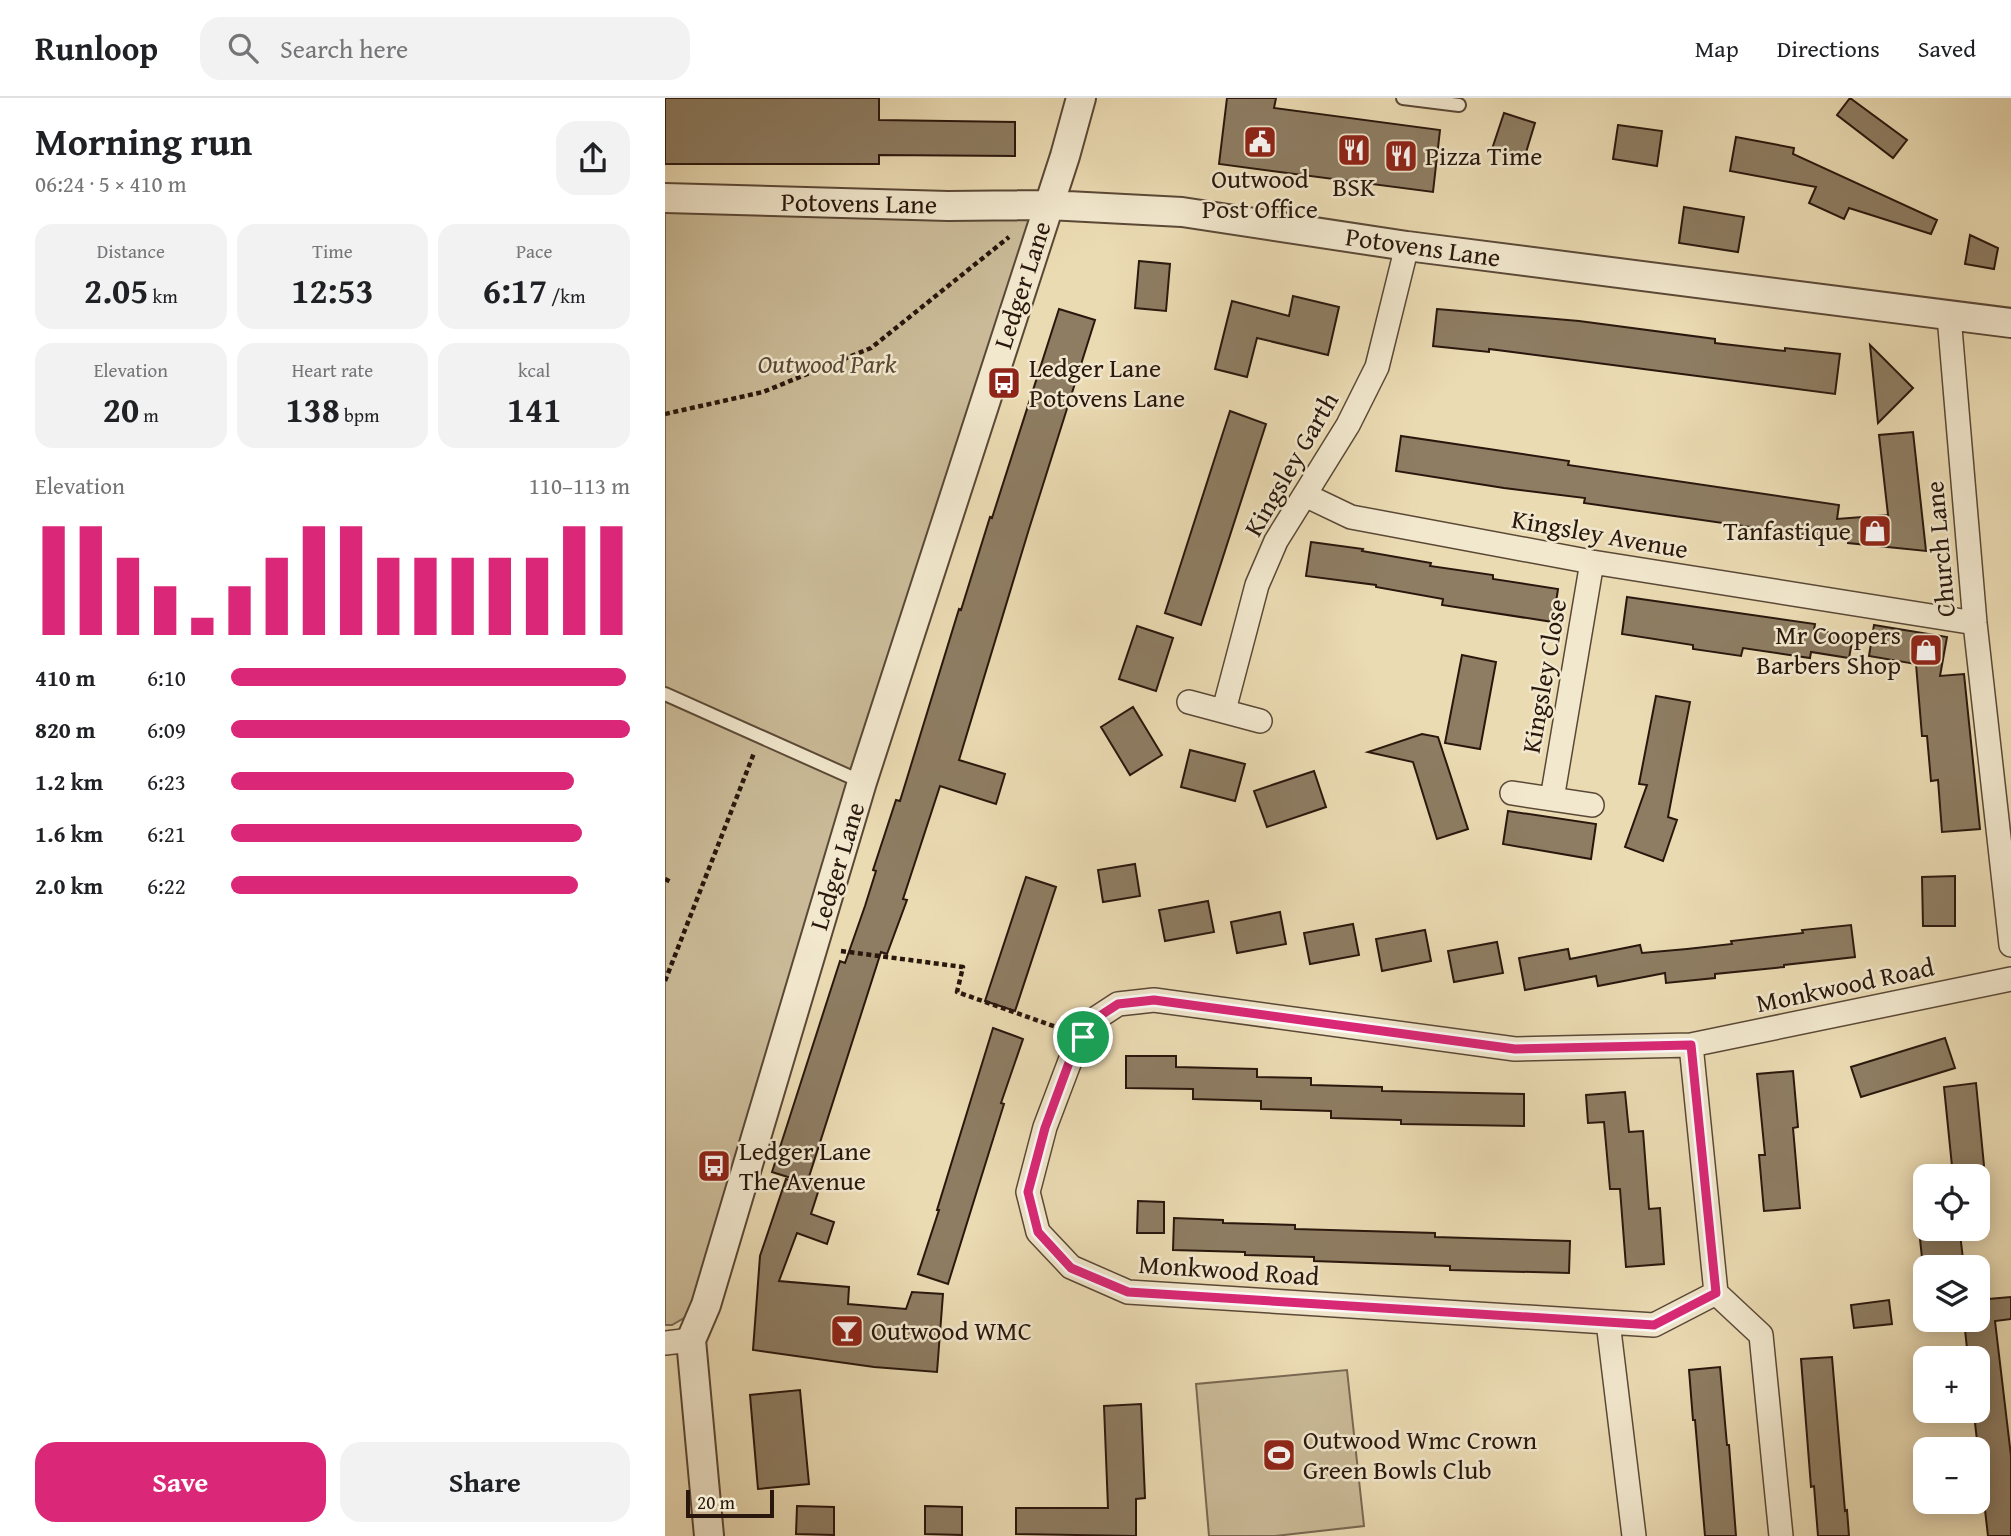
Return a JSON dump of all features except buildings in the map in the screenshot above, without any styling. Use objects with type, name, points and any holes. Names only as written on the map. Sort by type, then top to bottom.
[{"type":"street","name":"Ledger Lane","points":[[709,1536],[678,1341],[706,1306],[862,782],[1080,98]]},
{"type":"street","name":"Potovens Lane","points":[[665,198],[948,206],[1048,205],[1182,212],[1407,246],[2011,323]]},
{"type":"street","name":"Kingsley Garth","points":[[1224,710],[1257,584],[1276,541],[1348,425],[1377,367],[1407,246]]},
{"type":"street","name":"Church Lane","points":[[1949,316],[1975,624],[2011,945]]},
{"type":"street","name":"Kingsley Avenue","points":[[1305,495],[1351,517],[1592,562],[1975,624]]},
{"type":"street","name":"Kingsley Close","points":[[1552,799],[1592,562]]},
{"type":"street","points":[[1189,702],[1260,721]]},
{"type":"street","points":[[1512,793],[1592,805]]},
{"type":"street","name":"Monkwood Road","points":[[1716,1293],[1654,1325],[1128,1292],[1071,1268],[1038,1232],[1028,1192],[1045,1128],[1070,1060],[1092,1021],[1118,1004],[1154,1000],[1515,1049],[1691,1045],[2011,979]]},
{"type":"street","points":[[1691,1045],[1716,1293],[1761,1335],[1781,1536]]},
{"type":"street","points":[[1608,1322],[1634,1536]]},
{"type":"lane","points":[[1403,98],[1459,105]]},
{"type":"lane","points":[[665,694],[862,782]]},
{"type":"path","points":[[665,414],[763,392],[871,348],[1048,205]]},
{"type":"path","points":[[665,981],[760,736]]},
{"type":"path","points":[[665,879],[671,881]]},
{"type":"path","points":[[813,947],[963,967],[957,992],[1083,1037]]},
{"type":"green space","name":"Outwood Park","points":[[665,198],[1048,205],[706,1305],[672,1325],[665,1325]]},
{"type":"green space","name":"Outwood Wmc Crown Green Bowls Club","points":[[1347,1370],[1364,1526],[1275,1536],[1209,1536],[1196,1384]]},
{"type":"place","name":"Outwood Post Office","points":[[1260,142]]},
{"type":"place","name":"BSK","points":[[1354,150]]},
{"type":"place","name":"Pizza Time","points":[[1401,156]]},
{"type":"place","name":"Ledger Lane Potovens Lane","points":[[1004,383]]},
{"type":"place","name":"Tanfastique","points":[[1875,531]]},
{"type":"place","name":"Mr Coopers Barbers Shop","points":[[1926,650]]},
{"type":"place","name":"Ledger Lane The Avenue","points":[[714,1166]]},
{"type":"place","name":"Outwood WMC","points":[[847,1331]]},
{"type":"place","name":"Outwood Wmc Crown Green Bowls Club","points":[[1279,1455]]},
{"type":"route","points":[[1154,1000],[1515,1049],[1691,1045],[1716,1293],[1654,1325],[1128,1292],[1071,1268],[1038,1232],[1028,1192],[1045,1128],[1070,1060],[1083,1037],[1092,1021],[1118,1004],[1154,1000]]}]
